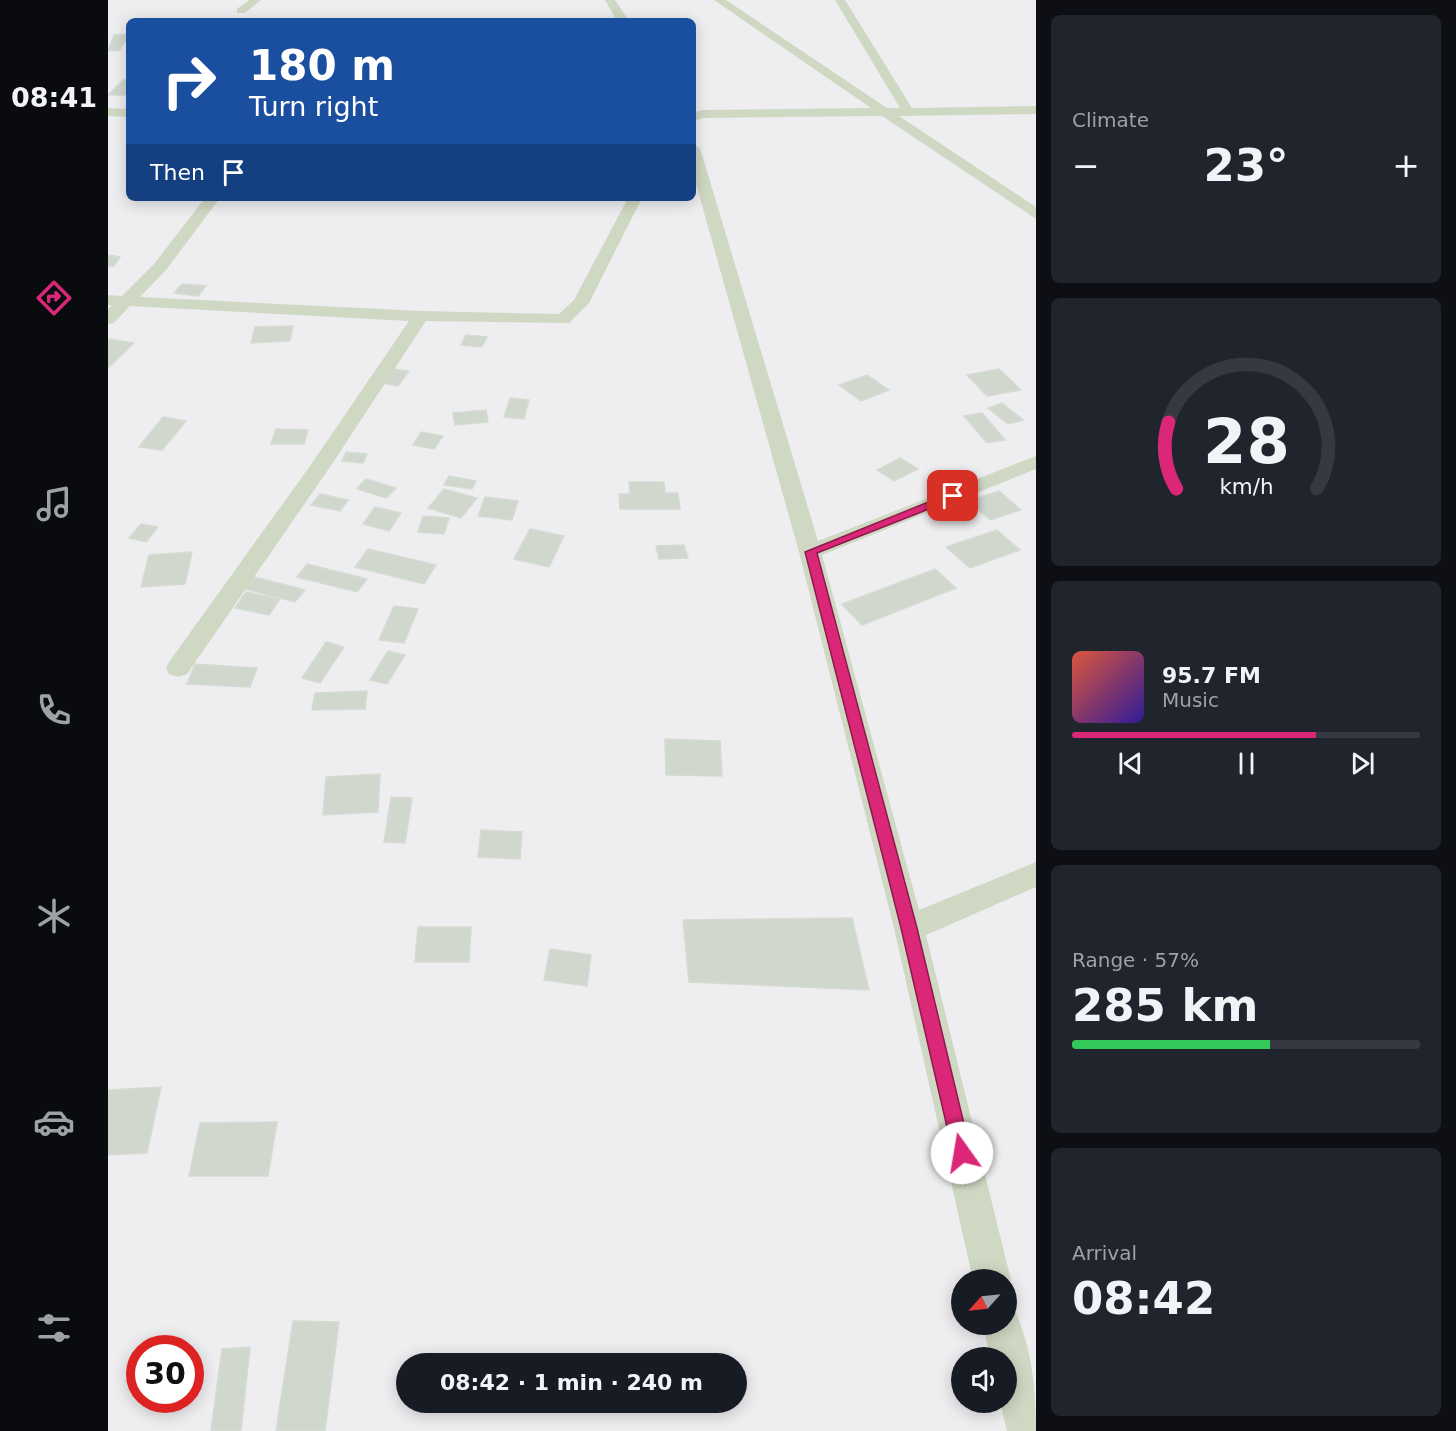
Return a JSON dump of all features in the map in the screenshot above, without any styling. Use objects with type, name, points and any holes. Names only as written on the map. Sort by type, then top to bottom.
[{"type":"street","points":[[241,11],[256,0]]},
{"type":"street","points":[[610,0],[621,18]]},
{"type":"street","points":[[719,0],[1036,214]]},
{"type":"street","points":[[840,0],[908,111]]},
{"type":"street","points":[[696,116],[702,114],[1036,110]]},
{"type":"street","points":[[108,112],[126,113]]},
{"type":"street","points":[[696,158],[810,552],[909,928],[989,1269]]},
{"type":"street","points":[[108,319],[128,301],[180,243],[211,201]]},
{"type":"street","points":[[108,300],[421,316],[564,320],[581,303],[633,201]]},
{"type":"street","points":[[178,668],[318,470],[421,316]]},
{"type":"street","points":[[810,552],[1036,462]]},
{"type":"street","points":[[909,928],[1036,874]]},
{"type":"street","points":[[1005,1335],[1030,1426]]},
{"type":"building","points":[[126,34],[126,39],[120,50],[108,51],[114,35]]},
{"type":"building","points":[[123,80],[126,80],[126,95],[108,95]]},
{"type":"building","points":[[108,255],[120,257],[114,266],[108,266]]},
{"type":"building","points":[[182,284],[206,286],[198,296],[174,293]]},
{"type":"building","points":[[293,326],[290,341],[251,343],[255,327]]},
{"type":"building","points":[[466,335],[487,337],[482,347],[461,345]]},
{"type":"building","points":[[108,339],[134,343],[108,368]]},
{"type":"building","points":[[392,369],[409,371],[398,386],[382,383]]},
{"type":"building","points":[[999,369],[1021,390],[987,396],[967,375]]},
{"type":"building","points":[[867,375],[889,390],[861,401],[839,385]]},
{"type":"building","points":[[510,398],[529,400],[524,419],[504,417]]},
{"type":"building","points":[[1002,403],[1023,420],[1008,424],[988,408]]},
{"type":"building","points":[[486,410],[488,422],[455,425],[453,413]]},
{"type":"building","points":[[982,413],[1005,440],[987,443],[964,416]]},
{"type":"building","points":[[163,417],[186,421],[162,450],[139,447]]},
{"type":"building","points":[[276,429],[308,430],[304,444],[271,444]]},
{"type":"building","points":[[421,432],[443,436],[434,449],[413,445]]},
{"type":"building","points":[[346,452],[367,454],[363,463],[342,461]]},
{"type":"building","points":[[900,458],[918,469],[894,481],[877,470]]},
{"type":"building","points":[[449,476],[476,481],[472,489],[444,485]]},
{"type":"building","points":[[366,479],[396,488],[386,498],[357,489]]},
{"type":"building","points":[[629,482],[664,482],[665,493],[678,493],[680,509],[620,509],[619,494],[630,494]]},
{"type":"building","points":[[444,489],[477,498],[461,518],[428,508]]},
{"type":"building","points":[[999,491],[1021,510],[990,520],[968,501]]},
{"type":"building","points":[[320,494],[348,500],[340,511],[311,505]]},
{"type":"building","points":[[485,497],[518,501],[512,520],[478,516]]},
{"type":"building","points":[[375,507],[401,513],[389,531],[363,524]]},
{"type":"building","points":[[423,516],[449,518],[444,534],[418,532]]},
{"type":"building","points":[[141,524],[158,527],[146,542],[129,538]]},
{"type":"building","points":[[530,529],[564,536],[549,567],[514,559]]},
{"type":"building","points":[[997,530],[1020,550],[970,568],[946,547]]},
{"type":"building","points":[[684,545],[688,558],[659,559],[656,546]]},
{"type":"building","points":[[368,549],[436,565],[424,584],[355,567]]},
{"type":"building","points":[[192,552],[185,584],[141,587],[149,555]]},
{"type":"building","points":[[307,564],[367,579],[357,592],[297,577]]},
{"type":"building","points":[[935,569],[956,588],[862,625],[842,604]]},
{"type":"building","points":[[255,577],[305,590],[295,602],[246,589]]},
{"type":"building","points":[[246,592],[280,599],[269,615],[235,608]]},
{"type":"building","points":[[394,606],[418,609],[404,643],[379,640]]},
{"type":"building","points":[[326,642],[344,647],[320,683],[302,678]]},
{"type":"building","points":[[388,651],[405,655],[387,684],[370,680]]},
{"type":"building","points":[[195,664],[257,668],[250,687],[187,684]]},
{"type":"building","points":[[367,691],[365,709],[312,710],[315,693]]},
{"type":"building","points":[[665,739],[720,741],[722,776],[666,775]]},
{"type":"building","points":[[380,774],[378,812],[323,815],[326,777]]},
{"type":"building","points":[[391,797],[412,798],[405,843],[384,842]]},
{"type":"building","points":[[481,830],[522,832],[520,859],[478,857]]},
{"type":"building","points":[[852,918],[869,990],[689,982],[683,920]]},
{"type":"building","points":[[418,927],[471,927],[469,962],[415,962]]},
{"type":"building","points":[[550,949],[591,955],[587,986],[544,980]]},
{"type":"building","points":[[161,1087],[147,1153],[108,1155],[108,1090]]},
{"type":"building","points":[[277,1122],[268,1176],[189,1176],[200,1123]]},
{"type":"building","points":[[293,1321],[339,1322],[325,1431],[276,1431]]},
{"type":"building","points":[[250,1347],[241,1431],[211,1431],[222,1349]]},
{"type":"route","points":[[953,496],[810,552],[909,928],[962,1153]]}]
